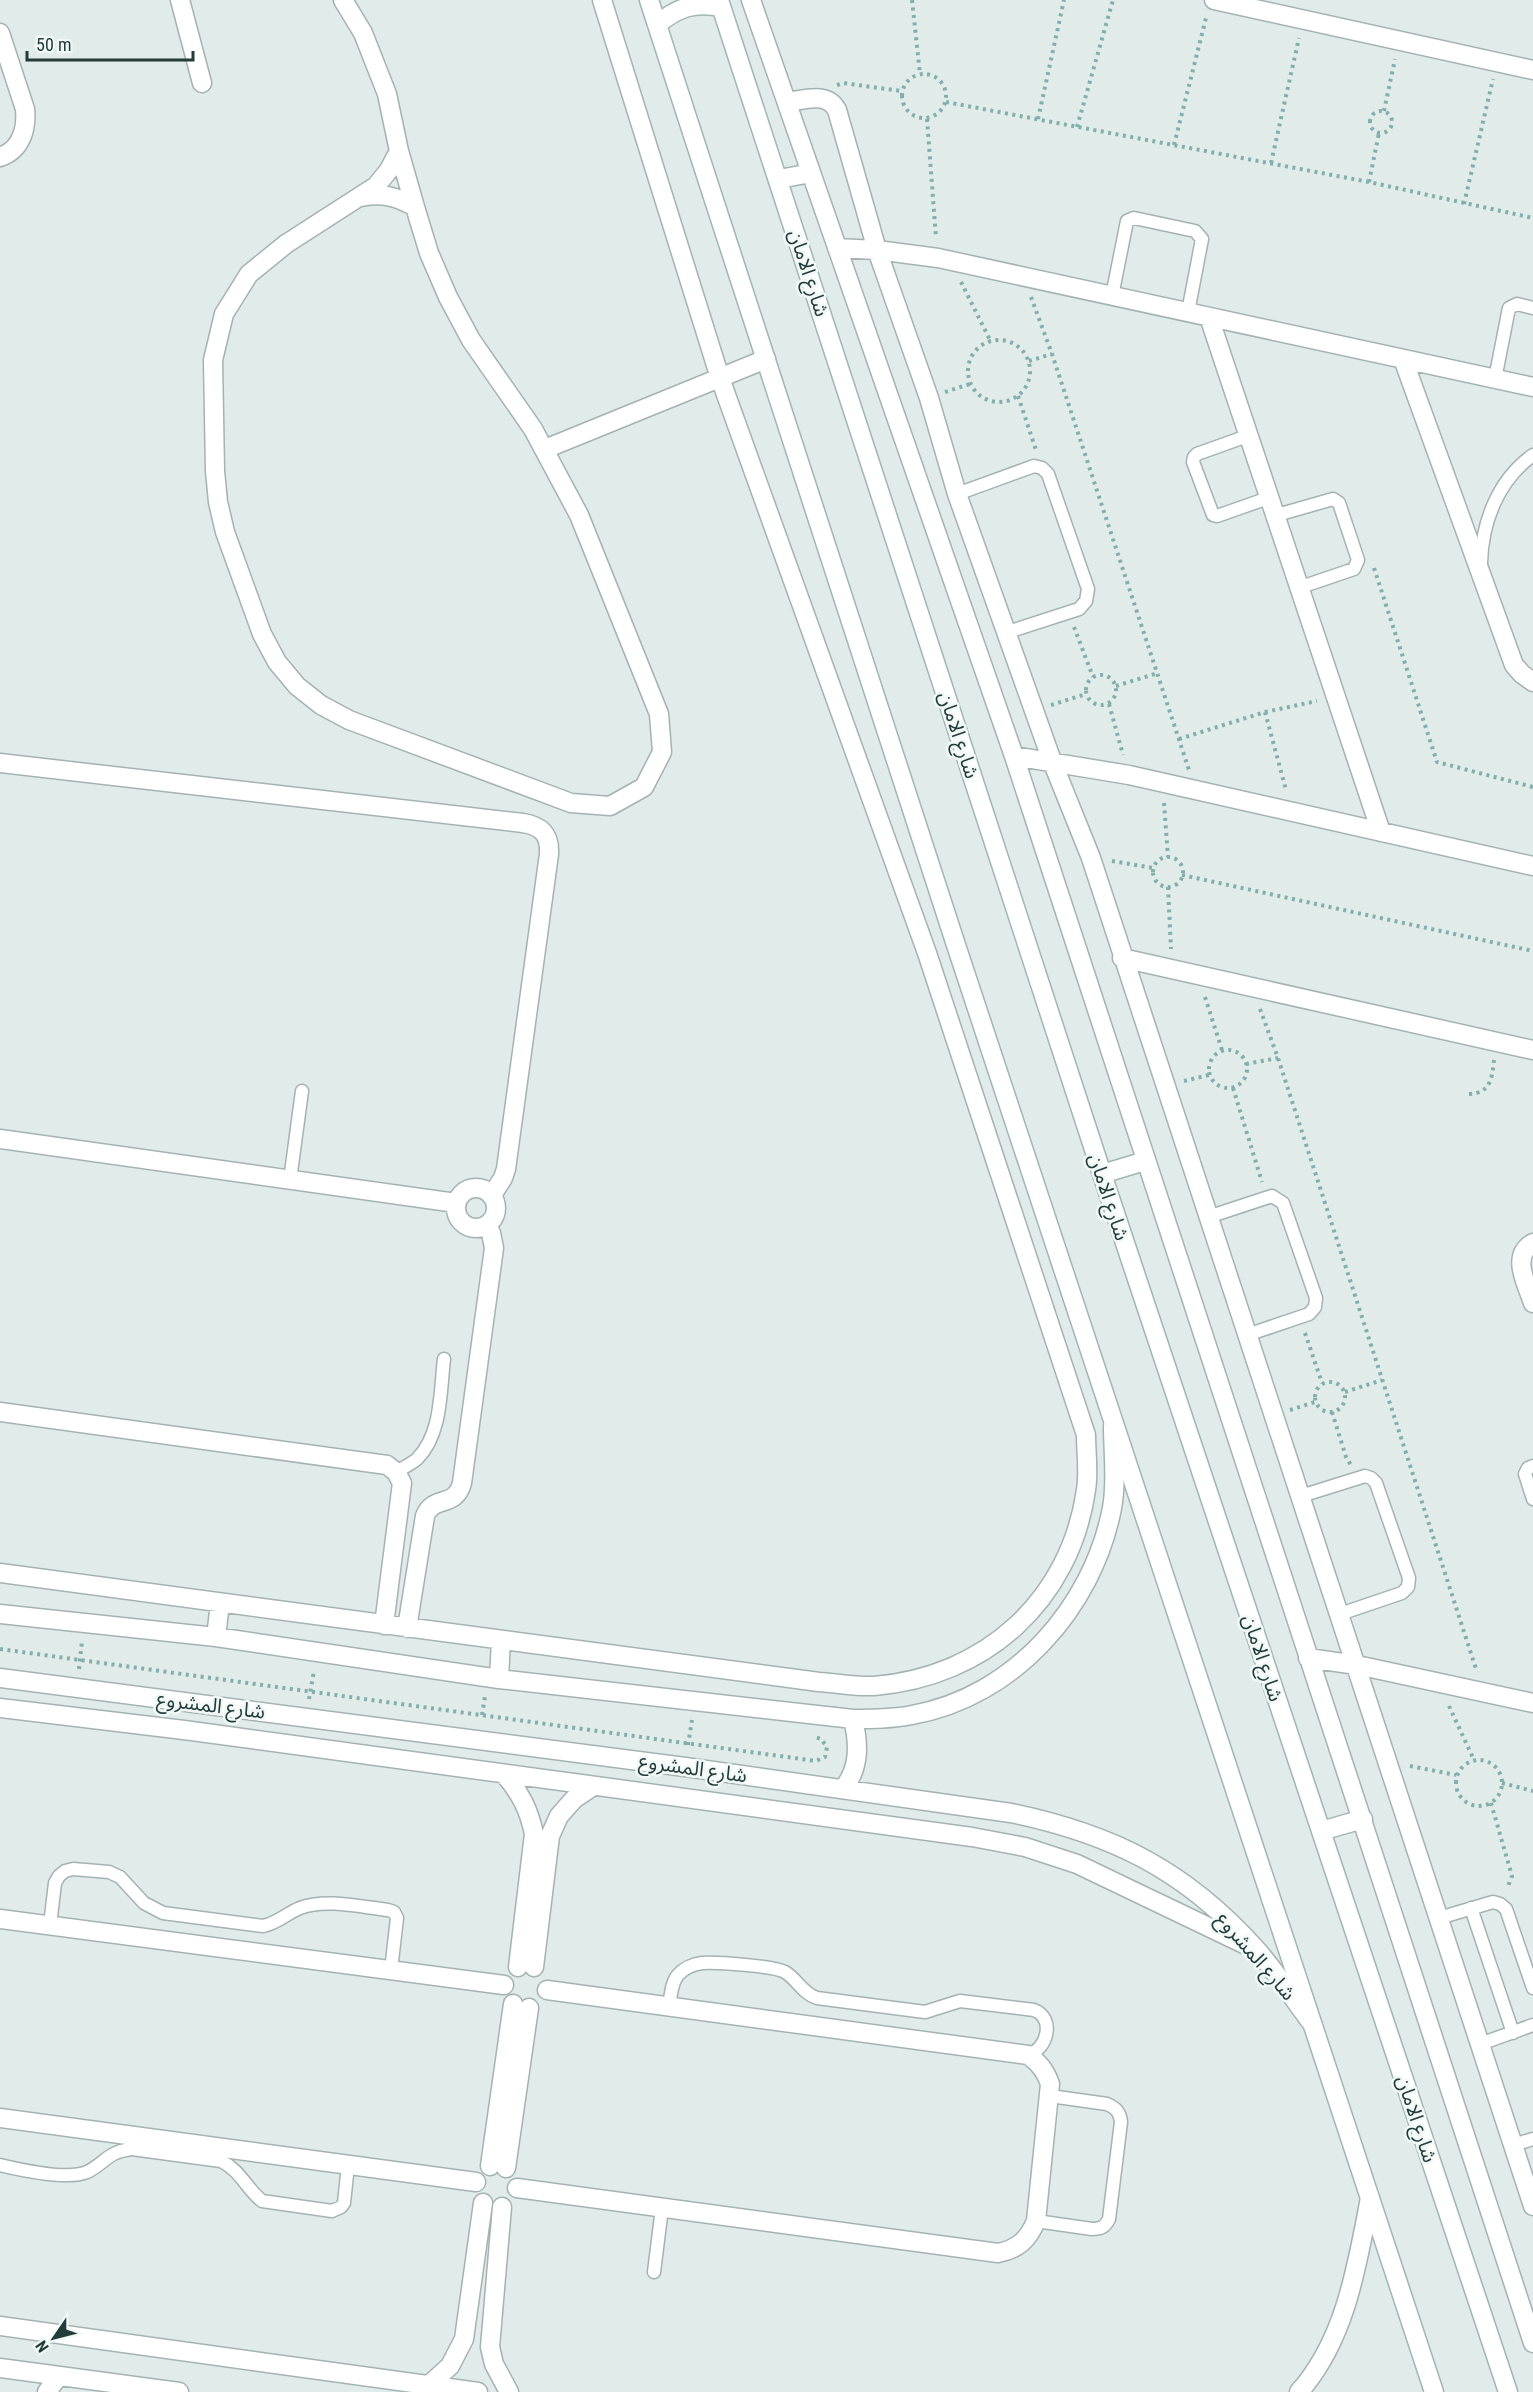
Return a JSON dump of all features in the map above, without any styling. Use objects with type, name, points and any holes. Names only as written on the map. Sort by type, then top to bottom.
[{"type":"street","points":[[180,0],[202,83]]},
{"type":"street","points":[[344,0],[363,33],[387,94],[399,151],[437,271],[471,340],[497,381],[533,429],[579,514],[659,714],[662,752],[644,787],[610,806],[571,803],[349,720],[321,705],[297,686],[277,662],[262,634],[225,532],[218,502],[215,471],[213,360],[224,314],[249,274],[286,244],[376,186],[390,170],[399,151]]},
{"type":"street","points":[[0,1573],[407,1628],[872,1686],[924,1678],[973,1658],[1016,1627],[1050,1587],[1074,1540],[1086,1488],[1086,1435],[927,952],[720,378],[602,0]]},
{"type":"street","points":[[650,0],[1113,1421],[1434,2392]]},
{"type":"street","points":[[752,0],[1014,756],[1533,2343]]},
{"type":"street","points":[[658,24],[671,13],[687,6],[720,3]]},
{"type":"street","name":"شارع الامان","points":[[720,3],[1102,1174],[1508,2392]]},
{"type":"street","points":[[1211,6],[1304,20],[1533,70]]},
{"type":"street","points":[[0,33],[26,118],[26,127],[13,150],[0,157]]},
{"type":"street","points":[[787,102],[821,98],[831,102],[837,110],[877,250],[929,398],[957,494],[1036,710],[1052,761],[1091,858],[1533,2206]]},
{"type":"street","points":[[779,179],[811,173]]},
{"type":"street","points":[[359,198],[378,194],[398,197],[415,207]]},
{"type":"street","points":[[837,248],[877,250],[944,259],[1533,387]]},
{"type":"street","points":[[1209,317],[1381,832]]},
{"type":"street","points":[[544,449],[766,359]]},
{"type":"street","points":[[1403,359],[1515,664],[1522,674],[1533,682]]},
{"type":"street","points":[[1014,756],[1129,775],[1533,866]]},
{"type":"street","points":[[0,763],[523,823],[535,825],[544,832],[550,843],[549,855],[506,1169],[492,1195]]},
{"type":"street","points":[[1122,958],[1533,1050]]},
{"type":"street","points":[[0,1139],[456,1203]]},
{"type":"street","points":[[1102,1174],[1145,1161]]},
{"type":"street","points":[[476,1188],[492,1195],[496,1203],[493,1221],[477,1229],[467,1227],[460,1221],[456,1212],[456,1203],[460,1195],[476,1188]]},
{"type":"street","points":[[407,1628],[424,1516],[433,1505],[455,1498],[462,1483],[494,1248],[491,1233],[486,1226]]},
{"type":"street","points":[[1533,1243],[1523,1251],[1520,1263],[1533,1303]]},
{"type":"street","points":[[0,1412],[387,1465],[396,1472],[402,1483],[384,1625]]},
{"type":"street","points":[[0,1614],[84,1625],[216,1637],[315,1661],[493,1678],[853,1719],[883,1719],[913,1715],[970,1696],[996,1681],[1051,1634],[1073,1606],[1087,1582],[1106,1532],[1112,1505],[1113,1421]]},
{"type":"street","points":[[216,1637],[220,1603]]},
{"type":"street","points":[[493,1678],[501,1640]]},
{"type":"street","points":[[1308,1658],[1357,1665],[1533,1704]]},
{"type":"street","name":"شارع المشروع","points":[[0,1678],[693,1768],[1011,1813],[1058,1823],[1103,1838],[1146,1859],[1187,1884],[1224,1915],[1257,1950],[1312,2023]]},
{"type":"street","points":[[0,1708],[184,1730],[592,1787],[697,1799],[972,1837],[1025,1847],[1077,1864],[1257,1950]]},
{"type":"street","points":[[843,1789],[852,1778],[857,1758],[858,1738],[853,1719]]},
{"type":"street","points":[[693,1768],[697,1799]]},
{"type":"street","points":[[505,1775],[519,1792],[529,1812],[534,1834],[526,1967]]},
{"type":"street","points":[[526,1967],[550,1836],[559,1816],[574,1799],[592,1787]]},
{"type":"street","points":[[1321,1831],[1362,1819]]},
{"type":"street","points":[[0,1919],[504,1985]]},
{"type":"street","points":[[526,1967],[542,1973],[546,1981],[547,1990],[544,1998],[537,2005],[521,2006],[506,1995],[504,1985],[509,1974],[526,1967]]},
{"type":"street","points":[[518,2188],[998,2253],[1022,2244],[1031,2233],[1036,2221],[1050,2084],[1046,2072],[1028,2055],[547,1990]]},
{"type":"street","points":[[498,2167],[521,2006]]},
{"type":"street","points":[[0,2119],[476,2182]]},
{"type":"street","points":[[428,2386],[450,2366],[464,2339],[483,2203],[476,2190],[476,2182],[478,2176],[498,2167]]},
{"type":"street","points":[[483,2203],[492,2207],[502,2207],[515,2196],[518,2188],[517,2180],[498,2167]]},
{"type":"street","points":[[1299,2392],[1335,2334],[1354,2279],[1370,2198]]},
{"type":"street","points":[[502,2207],[490,2347],[494,2364],[509,2392]]},
{"type":"street","points":[[0,2326],[369,2384],[428,2386],[478,2392]]},
{"type":"street","points":[[0,2368],[178,2392]]},
{"type":"street","points":[[47,2392],[58,2377]]},
{"type":"lane","points":[[1112,296],[1127,222],[1130,219],[1196,231],[1202,239],[1188,312]]},
{"type":"lane","points":[[1495,379],[1509,308],[1517,304],[1533,308]]},
{"type":"lane","points":[[1250,435],[1197,454],[1193,462],[1213,515],[1217,516],[1271,497]]},
{"type":"lane","points":[[1480,573],[1481,542],[1489,512],[1504,485],[1524,461],[1533,455]]},
{"type":"lane","points":[[957,494],[1034,466],[1042,468],[1048,474],[1088,590],[1086,601],[1079,609],[1008,632]]},
{"type":"lane","points":[[1277,515],[1333,498],[1337,500],[1358,560],[1354,569],[1300,587]]},
{"type":"lane","points":[[290,1180],[302,1091]]},
{"type":"lane","points":[[1208,1217],[1272,1196],[1283,1203],[1316,1298],[1315,1307],[1309,1314],[1247,1335]]},
{"type":"lane","points":[[396,1472],[416,1460],[430,1442],[436,1420],[444,1359]]},
{"type":"lane","points":[[1533,1466],[1528,1468],[1525,1474],[1533,1499]]},
{"type":"lane","points":[[1301,1496],[1365,1476],[1371,1478],[1376,1483],[1409,1578],[1408,1587],[1402,1593],[1340,1614]]},
{"type":"lane","points":[[50,1925],[55,1883],[59,1876],[73,1869],[109,1872],[129,1885],[152,1909],[163,1913],[207,1919],[263,1926],[273,1924],[300,1908],[311,1905],[388,1910],[397,1918],[391,1970]]},
{"type":"lane","points":[[1439,1918],[1493,1902],[1500,1904],[1506,1909],[1533,1988]]},
{"type":"lane","points":[[1471,1908],[1513,2032]]},
{"type":"lane","points":[[669,2006],[672,1988],[678,1975],[689,1966],[702,1963],[775,1968],[791,1977],[802,1991],[817,1998],[924,2012],[960,2001],[1041,2012],[1045,2018],[1044,2044],[1040,2049],[1028,2055]]},
{"type":"lane","points":[[1480,2044],[1533,2025]]},
{"type":"lane","points":[[1036,2221],[1092,2229],[1100,2229],[1106,2225],[1109,2219],[1120,2133],[1120,2113],[1114,2107],[1050,2096]]},
{"type":"lane","points":[[1513,2145],[1533,2139]]},
{"type":"lane","points":[[0,2165],[71,2175],[81,2174],[91,2170],[108,2155],[132,2149],[221,2161],[237,2170],[253,2194],[262,2201],[332,2211],[337,2210],[344,2203],[348,2165]]},
{"type":"lane","points":[[654,2272],[662,2208]]},
{"type":"path","points":[[912,0],[920,74]]},
{"type":"path","points":[[1038,119],[1064,0]]},
{"type":"path","points":[[1077,127],[1113,0]]},
{"type":"path","points":[[1174,145],[1211,6]]},
{"type":"path","points":[[1271,163],[1304,20]]},
{"type":"path","points":[[1384,111],[1399,41]]},
{"type":"path","points":[[1464,204],[1497,62]]},
{"type":"path","points":[[920,74],[929,74],[937,78],[946,93],[946,102],[942,110],[927,119],[910,114],[904,108],[901,100],[902,91],[912,76],[920,74]]},
{"type":"path","points":[[831,102],[833,88],[843,83],[902,91]]},
{"type":"path","points":[[946,102],[1369,182],[1533,218]]},
{"type":"path","points":[[1378,111],[1384,111],[1389,114],[1392,125],[1384,133],[1379,133],[1370,125],[1370,119],[1378,111]]},
{"type":"path","points":[[927,119],[944,259],[990,340]]},
{"type":"path","points":[[1369,182],[1379,133]]},
{"type":"path","points":[[1023,276],[1052,354],[1196,790]]},
{"type":"path","points":[[1000,339],[1018,345],[1029,361],[1029,381],[1018,396],[1007,401],[996,402],[985,399],[976,393],[970,384],[967,373],[968,362],[980,345],[990,340],[1000,339]]},
{"type":"path","points":[[1029,361],[1052,354]]},
{"type":"path","points":[[1018,396],[1042,468]]},
{"type":"path","points":[[1358,560],[1367,562],[1374,568],[1437,762],[1533,787]]},
{"type":"path","points":[[1068,612],[1093,677]]},
{"type":"path","points":[[1116,686],[1158,673]]},
{"type":"path","points":[[1107,676],[1116,686],[1114,699],[1108,704],[1095,704],[1086,694],[1088,681],[1093,677],[1107,676]]},
{"type":"path","points":[[1036,710],[1086,694]]},
{"type":"path","points":[[1179,739],[1265,712],[1337,697]]},
{"type":"path","points":[[1108,704],[1129,775]]},
{"type":"path","points":[[1265,712],[1292,812]]},
{"type":"path","points":[[1163,783],[1168,856]]},
{"type":"path","points":[[1153,868],[1161,858],[1168,856],[1179,862],[1182,875],[1179,881],[1168,887]]},
{"type":"path","points":[[1091,858],[1153,868]]},
{"type":"path","points":[[1153,868],[1156,881],[1168,887]]},
{"type":"path","points":[[1182,875],[1533,951]]},
{"type":"path","points":[[1168,887],[1173,969]]},
{"type":"path","points":[[1198,975],[1222,1050]]},
{"type":"path","points":[[1252,987],[1278,1058],[1484,1693]]},
{"type":"path","points":[[1469,1094],[1482,1091],[1492,1081],[1496,1042]]},
{"type":"path","points":[[1222,1050],[1237,1052],[1246,1064],[1245,1078],[1233,1088],[1219,1086],[1212,1081],[1209,1074],[1211,1060],[1222,1050]]},
{"type":"path","points":[[1246,1064],[1278,1058]]},
{"type":"path","points":[[1233,1088],[1267,1198]]},
{"type":"path","points":[[1309,1314],[1304,1327],[1322,1383]]},
{"type":"path","points":[[1345,1392],[1382,1380]]},
{"type":"path","points":[[1328,1381],[1335,1382],[1345,1392],[1344,1405],[1332,1412],[1319,1408],[1315,1402],[1317,1389],[1322,1383],[1328,1381]]},
{"type":"path","points":[[1332,1412],[1346,1457],[1357,1471],[1365,1476]]},
{"type":"path","points":[[77,1688],[84,1625]]},
{"type":"path","points":[[0,1649],[821,1760],[827,1751],[825,1742],[805,1735]]},
{"type":"path","points":[[315,1661],[325,1670]]},
{"type":"path","points":[[307,1718],[315,1661]]},
{"type":"path","points":[[478,1740],[482,1714],[493,1678]]},
{"type":"path","points":[[1439,1683],[1474,1760]]},
{"type":"path","points":[[693,1768],[688,1743],[694,1701]]},
{"type":"path","points":[[680,1718],[703,1722]]},
{"type":"path","points":[[1474,1760],[1490,1762],[1501,1775],[1502,1783],[1497,1798],[1491,1803],[1475,1806],[1461,1798],[1456,1791],[1456,1775],[1460,1768],[1474,1760]]},
{"type":"path","points":[[1388,1761],[1456,1775]]},
{"type":"path","points":[[1502,1783],[1533,1791]]},
{"type":"path","points":[[1491,1803],[1512,1876],[1506,1892],[1493,1902]]}]
